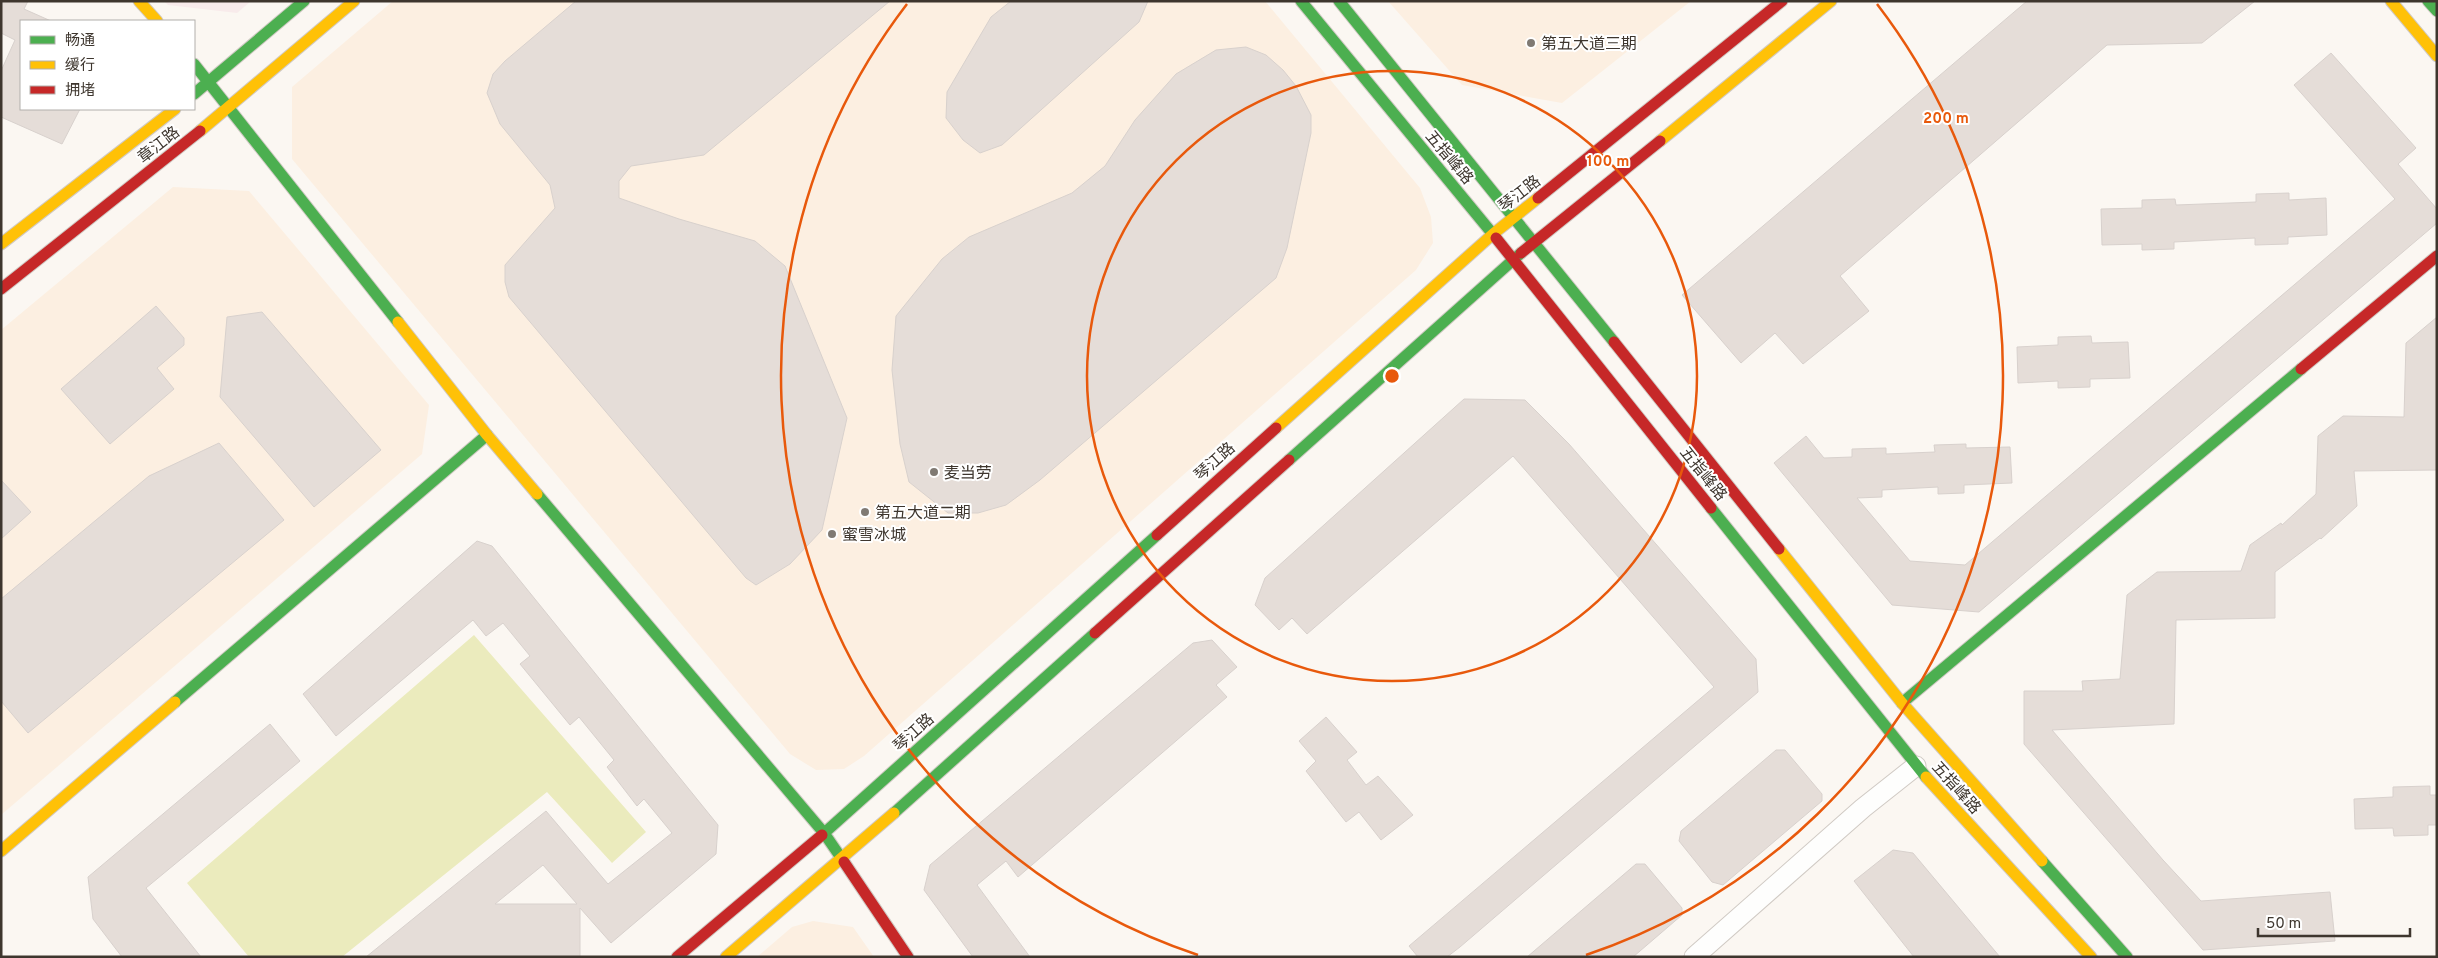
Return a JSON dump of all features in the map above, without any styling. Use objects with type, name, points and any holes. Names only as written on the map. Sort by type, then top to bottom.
[{"type":"main road","points":[[139,1],[156,20]]},
{"type":"main road","points":[[195,93],[304,1]]},
{"type":"main road","name":"章江路","points":[[1,289],[229,108],[354,1]]},
{"type":"main road","name":"五指峰路","points":[[1301,1],[1493,234],[1916,766],[2091,957]]},
{"type":"main road","name":"五指峰路","points":[[1339,1],[1536,242],[1902,703],[2127,957]]},
{"type":"main road","name":"琴江路","points":[[677,957],[824,833],[1493,234],[1782,1]]},
{"type":"main road","points":[[726,957],[841,860],[1513,260],[1831,1]]},
{"type":"main road","points":[[2392,1],[2437,56]]},
{"type":"main road","points":[[2428,1],[2437,11]]},
{"type":"main road","points":[[195,65],[486,435],[824,833],[908,957]]},
{"type":"main road","name":"章江路","points":[[1,244],[174,110]]},
{"type":"main road","points":[[1902,703],[2437,256]]},
{"type":"main road","points":[[1,850],[486,435]]},
{"type":"street","points":[[1694,957],[1863,808],[1916,766]]},
{"type":"shaded area","points":[[164,1],[251,1],[237,13],[168,5]]},
{"type":"shaded area","name":"第五大道二期","points":[[393,1],[1265,1],[1420,188],[1431,217],[1433,243],[1416,270],[864,756],[844,769],[816,770],[790,754],[292,159],[292,87]]},
{"type":"shaded area","name":"第五大道三期","points":[[1388,1],[1691,1],[1562,103],[1462,85]]},
{"type":"shaded area","points":[[173,187],[249,191],[429,405],[422,454],[1,815],[1,330]]},
{"type":"shaded area","points":[[813,921],[853,927],[874,957],[757,957],[792,927]]},
{"type":"green space","points":[[474,635],[646,832],[612,863],[547,792],[342,957],[249,957],[187,883]]},
{"type":"building","points":[[1,1],[28,1],[24,9],[49,20],[20,20],[20,110],[79,110],[62,144],[1,117],[1,71],[15,40],[1,33]]},
{"type":"building","points":[[576,1],[890,1],[704,155],[631,166],[619,181],[619,198],[679,219],[755,241],[785,266],[847,418],[822,530],[790,564],[756,585],[746,578],[509,297],[505,282],[505,265],[555,208],[550,185],[500,124],[487,93],[493,74],[505,61]]},
{"type":"building","points":[[1011,1],[1148,1],[1139,22],[1002,145],[980,153],[963,140],[946,118],[947,92],[991,17]]},
{"type":"building","points":[[2027,1],[2255,1],[2202,43],[2107,45],[1840,276],[1869,311],[1803,364],[1775,333],[1741,363],[1682,295]]},
{"type":"building","points":[[1246,47],[1266,55],[1283,70],[1296,86],[1311,115],[1311,133],[1287,248],[1276,278],[1040,480],[1006,505],[978,513],[948,513],[909,482],[900,444],[892,370],[896,316],[942,259],[969,237],[1072,193],[1105,166],[1135,120],[1176,74],[1216,50]]},
{"type":"building","points":[[2331,53],[2416,148],[2398,164],[2437,209],[2437,223],[1979,612],[1892,605],[1774,463],[1806,436],[1824,458],[1852,457],[1852,449],[1886,448],[1886,454],[1935,452],[1934,445],[1966,444],[1966,448],[2010,447],[2012,483],[1964,485],[1964,493],[1938,494],[1938,487],[1882,490],[1882,497],[1857,498],[1910,561],[1965,565],[2395,199],[2294,85]]},
{"type":"building","points":[[2289,193],[2289,200],[2326,198],[2327,235],[2288,237],[2288,244],[2255,245],[2255,238],[2174,242],[2174,249],[2142,250],[2142,244],[2102,245],[2101,209],[2142,208],[2142,200],[2175,199],[2176,205],[2256,202],[2256,194]]},
{"type":"building","points":[[156,306],[184,338],[184,345],[157,368],[174,389],[110,444],[61,389]]},
{"type":"building","points":[[262,312],[381,450],[314,507],[220,397],[227,317]]},
{"type":"building","points":[[2437,317],[2437,470],[2354,471],[2357,506],[2321,539],[2275,572],[2275,618],[2176,620],[2174,724],[2052,730],[2163,860],[2201,901],[2330,892],[2335,941],[2203,950],[2024,744],[2024,691],[2083,691],[2082,681],[2120,679],[2127,595],[2157,572],[2241,571],[2250,545],[2281,523],[2282,525],[2316,494],[2318,436],[2343,416],[2404,417],[2406,343]]},
{"type":"building","points":[[2091,336],[2092,343],[2128,342],[2130,378],[2090,379],[2090,387],[2058,388],[2058,381],[2018,383],[2017,347],[2058,345],[2058,337]]},
{"type":"building","points":[[1464,399],[1525,400],[1569,444],[1756,659],[1758,692],[1460,947],[1447,957],[1418,957],[1409,946],[1714,687],[1513,456],[1307,634],[1292,618],[1279,630],[1255,605],[1265,578]]},
{"type":"building","points":[[219,443],[284,520],[28,733],[1,701],[1,599],[149,476]]},
{"type":"building","points":[[1,480],[31,512],[1,539]]},
{"type":"building","points":[[477,541],[492,546],[718,825],[716,854],[611,943],[580,908],[580,957],[366,957],[546,811],[608,884],[672,833],[644,799],[637,806],[607,767],[614,760],[579,717],[570,725],[520,664],[530,656],[503,623],[486,636],[473,620],[336,736],[303,694]],"holes":[[[543,865],[577,904],[495,904]]]},
{"type":"building","points":[[1212,640],[1237,667],[1216,685],[1227,697],[1018,877],[1006,861],[977,885],[1030,957],[973,957],[924,890],[930,865],[1193,643]]},
{"type":"building","points":[[1326,717],[1357,752],[1347,760],[1366,785],[1378,776],[1413,815],[1381,840],[1359,812],[1346,822],[1306,771],[1316,761],[1299,741]]},
{"type":"building","points":[[270,724],[300,761],[146,888],[201,957],[122,957],[93,919],[88,877]]},
{"type":"building","points":[[1776,750],[1785,750],[1822,794],[1822,801],[1723,885],[1712,882],[1679,841],[1681,831]]},
{"type":"building","points":[[2430,786],[2430,795],[2437,795],[2437,825],[2428,825],[2428,835],[2394,836],[2393,828],[2355,829],[2354,799],[2393,797],[2393,787]]},
{"type":"building","points":[[1893,850],[1913,853],[2000,957],[1914,957],[1854,881]]},
{"type":"building","points":[[1636,864],[1645,864],[1682,908],[1682,915],[1633,957],[1527,957]]},
{"type":"traffic: fast","points":[[195,93],[304,1]]},
{"type":"traffic: fast","points":[[1301,1],[1496,238]]},
{"type":"traffic: fast","points":[[1339,1],[1614,342]]},
{"type":"traffic: fast","points":[[2428,1],[2437,11]]},
{"type":"traffic: fast","points":[[195,65],[398,322]]},
{"type":"traffic: fast","points":[[1289,460],[1521,253]]},
{"type":"traffic: fast","points":[[1902,703],[2301,369]]},
{"type":"traffic: fast","points":[[175,702],[487,435]]},
{"type":"traffic: fast","points":[[537,494],[824,833],[844,862]]},
{"type":"traffic: fast","points":[[1711,508],[1926,777]]},
{"type":"traffic: fast","points":[[822,835],[1157,535]]},
{"type":"traffic: fast","points":[[894,813],[1095,633]]},
{"type":"traffic: fast","points":[[2042,861],[2127,957]]},
{"type":"traffic: slow","points":[[139,1],[156,20]]},
{"type":"traffic: slow","points":[[200,131],[354,1]]},
{"type":"traffic: slow","points":[[1660,141],[1831,1]]},
{"type":"traffic: slow","points":[[2391,1],[2437,56]]},
{"type":"traffic: slow","points":[[1,244],[174,110]]},
{"type":"traffic: slow","points":[[1276,428],[1493,234],[1538,198]]},
{"type":"traffic: slow","points":[[398,322],[487,435],[537,494]]},
{"type":"traffic: slow","points":[[1779,549],[1902,703],[2042,861]]},
{"type":"traffic: slow","points":[[1,851],[175,702]]},
{"type":"traffic: slow","points":[[1926,777],[2091,957]]},
{"type":"traffic: slow","points":[[726,957],[894,813]]},
{"type":"traffic: jam","points":[[1538,198],[1782,1]]},
{"type":"traffic: jam","points":[[1,289],[200,131]]},
{"type":"traffic: jam","points":[[1521,253],[1660,141]]},
{"type":"traffic: jam","points":[[1496,238],[1711,508]]},
{"type":"traffic: jam","points":[[2301,369],[2437,256]]},
{"type":"traffic: jam","points":[[1614,342],[1779,549]]},
{"type":"traffic: jam","points":[[1157,535],[1276,428]]},
{"type":"traffic: jam","points":[[1095,633],[1289,460]]},
{"type":"traffic: jam","points":[[677,957],[822,835]]},
{"type":"traffic: jam","points":[[844,862],[908,957]]},
{"type":"place","name":"第五大道三期","points":[[1531,43]]},
{"type":"place","name":"麦当劳","points":[[934,472]]},
{"type":"place","name":"第五大道二期","points":[[865,512]]},
{"type":"place","name":"蜜雪冰城","points":[[832,534]]}]
